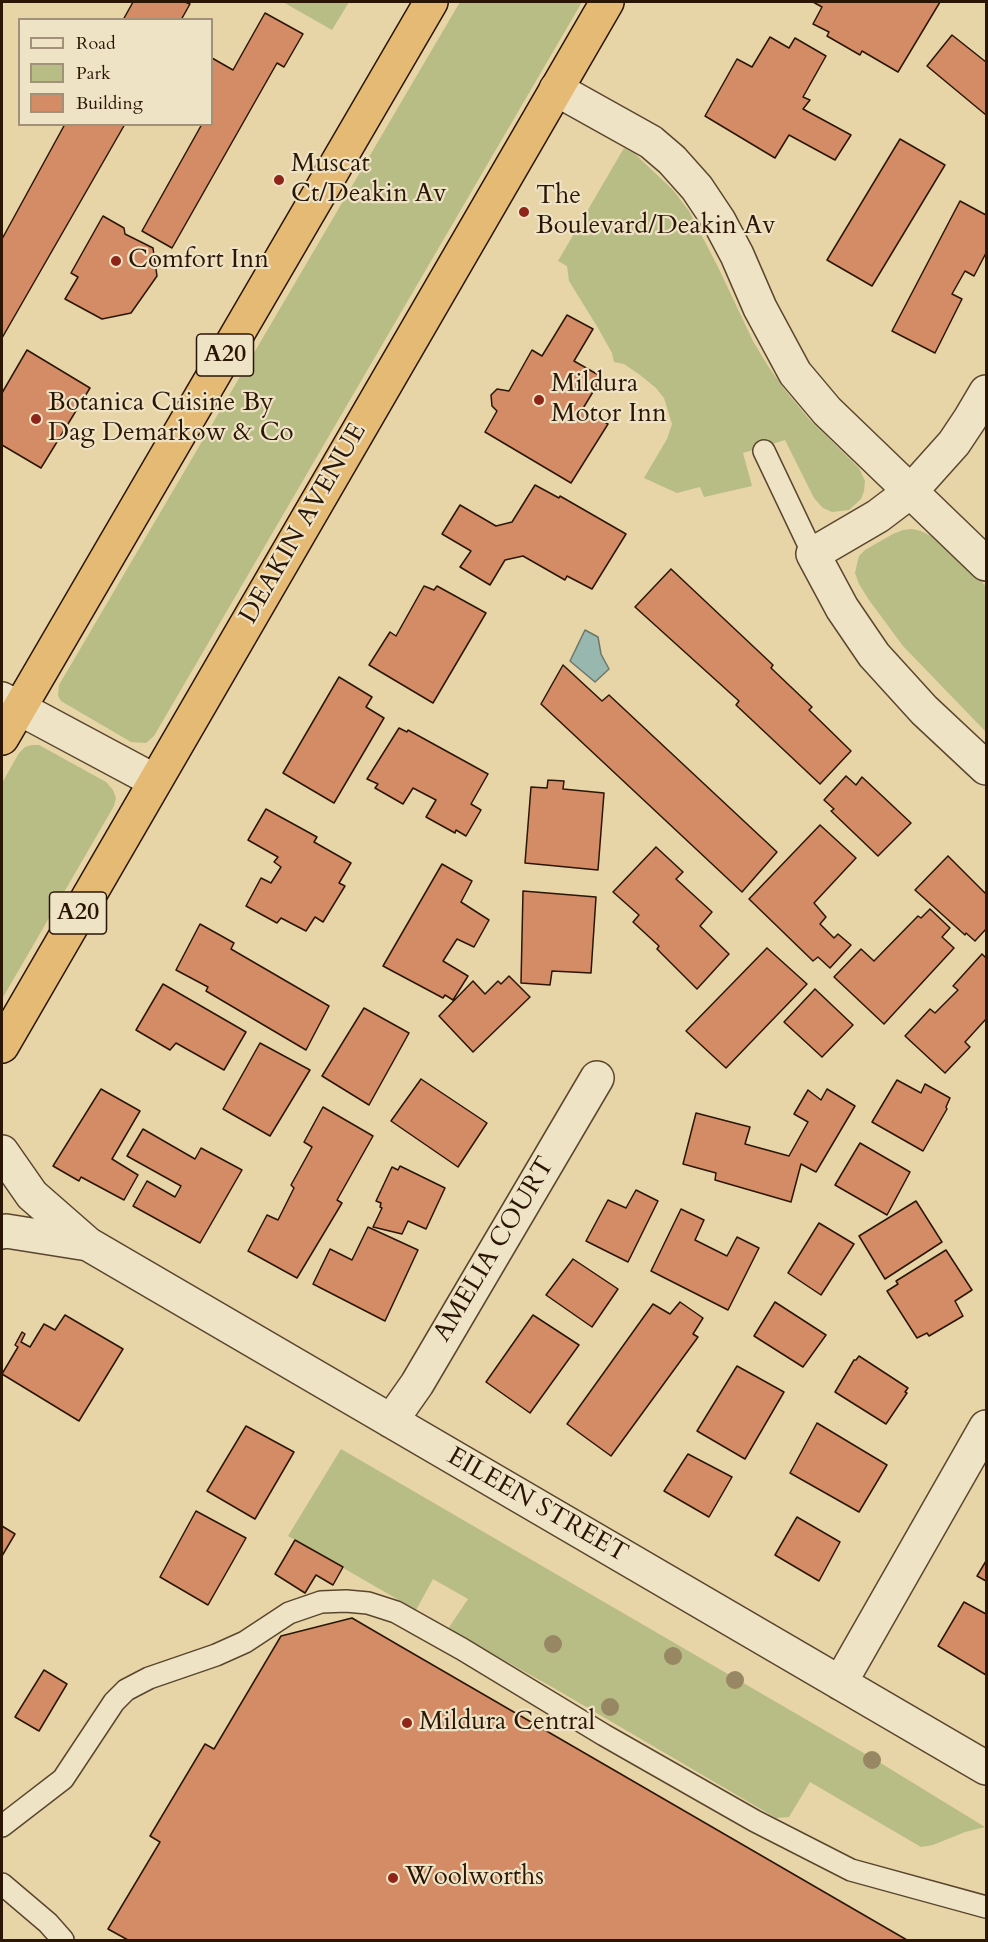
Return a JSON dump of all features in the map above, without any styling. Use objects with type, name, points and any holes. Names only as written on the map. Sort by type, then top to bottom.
[{"type":"highway","name":"A20","points":[[2,738],[10,704],[430,2]]},
{"type":"highway","name":"DEAKIN AVENUE","points":[[2,1046],[608,2]]},
{"type":"street","points":[[556,89],[651,142],[672,159],[697,188],[719,221],[760,308],[795,372],[826,411],[987,564]]},
{"type":"street","points":[[987,392],[954,443],[911,491],[878,516],[813,554],[842,608],[874,655],[924,710],[987,768]]},
{"type":"street","points":[[10,704],[155,781]]},
{"type":"street","name":"AMELIA COURT","points":[[392,1421],[417,1384],[597,1078]]},
{"type":"street","name":"EILEEN STREET","points":[[2,1152],[32,1195],[88,1244],[987,1768]]},
{"type":"street","points":[[3,1235],[32,1195]]},
{"type":"street","name":"EILEEN STREET","points":[[3,1235],[88,1244]]},
{"type":"street","points":[[840,1683],[987,1427]]},
{"type":"lane","points":[[764,451],[813,554]]},
{"type":"lane","points":[[2,1827],[63,1779],[114,1702],[126,1690],[149,1678],[206,1659],[245,1642],[289,1613],[321,1602],[346,1601],[368,1603],[396,1612],[644,1758],[755,1821],[850,1870],[987,1906]]},
{"type":"lane","points":[[2,1884],[48,1923],[63,1941]]},
{"type":"green space","points":[[283,2],[349,2],[332,30]]},
{"type":"green space","points":[[460,2],[582,2],[154,736],[146,743],[131,742],[61,701],[58,696],[59,685]]},
{"type":"green space","points":[[624,148],[635,154],[673,190],[689,211],[753,341],[768,366],[809,419],[859,468],[865,481],[864,491],[861,499],[849,510],[832,512],[823,508],[814,498],[785,440],[743,453],[752,486],[704,497],[700,487],[677,493],[644,478],[667,439],[672,424],[664,398],[640,375],[624,364],[614,362],[612,353],[569,281],[567,266],[558,261]]},
{"type":"green space","points":[[912,529],[933,537],[986,586],[986,732],[903,646],[859,584],[855,573],[859,556],[893,534]]},
{"type":"green space","points":[[39,745],[106,782],[116,798],[114,806],[2,999],[2,783],[19,753],[25,747]]},
{"type":"green space","points":[[341,1449],[874,1759],[985,1827],[921,1847],[810,1782],[789,1817],[776,1818],[448,1629],[468,1599],[433,1579],[416,1610],[288,1536]]},
{"type":"water","points":[[585,630],[598,637],[601,654],[609,669],[595,682],[570,661]]},
{"type":"building","points":[[133,2],[185,2],[190,4],[182,18],[124,18]]},
{"type":"building","points":[[813,2],[940,2],[898,72],[862,51],[860,55],[827,36],[829,32],[813,24],[822,7]]},
{"type":"building","points":[[265,13],[303,34],[284,67],[277,63],[172,248],[142,231],[201,126],[213,126],[213,59],[233,70]]},
{"type":"building","points":[[952,35],[986,62],[986,115],[927,66]]},
{"type":"building","points":[[770,37],[789,48],[795,38],[826,56],[803,97],[810,100],[803,109],[851,135],[835,160],[789,135],[775,158],[705,116],[737,59],[752,67]]},
{"type":"building","points":[[64,126],[124,126],[2,338],[2,239]]},
{"type":"building","points":[[900,139],[945,165],[872,286],[827,260]]},
{"type":"building","points":[[960,201],[986,215],[986,253],[974,276],[965,271],[952,294],[962,299],[935,353],[892,331]]},
{"type":"building","name":"Comfort Inn","points":[[103,216],[124,228],[125,234],[153,248],[157,276],[131,313],[102,319],[65,299],[78,277],[71,273]]},
{"type":"building","name":"Mildura Motor Inn","points":[[567,315],[593,329],[574,361],[602,377],[582,410],[608,424],[571,483],[485,432],[497,411],[492,406],[491,395],[497,389],[509,391],[532,350],[542,356]]},
{"type":"building","name":"Botanica Cuisine By Dag Demarkow & Co","points":[[27,350],[90,388],[41,468],[2,445],[2,393]]},
{"type":"building","points":[[535,485],[559,498],[560,496],[626,534],[592,589],[567,576],[565,580],[523,556],[505,560],[490,585],[460,567],[471,551],[442,534],[460,505],[496,526],[512,522]]},
{"type":"building","points":[[671,569],[773,665],[771,668],[812,707],[809,710],[851,751],[820,784],[736,705],[739,701],[635,607]]},
{"type":"building","points":[[424,586],[434,590],[437,586],[486,613],[433,703],[369,665],[390,632],[396,636]]},
{"type":"building","points":[[563,665],[602,701],[609,695],[777,852],[742,892],[541,704]]},
{"type":"building","points":[[339,677],[372,697],[366,707],[384,718],[334,803],[283,773]]},
{"type":"building","points":[[399,728],[407,732],[408,730],[488,774],[471,804],[481,810],[466,836],[456,830],[455,833],[426,817],[436,800],[413,788],[403,804],[375,788],[378,784],[367,779]]},
{"type":"building","points":[[846,776],[856,785],[862,777],[911,823],[878,856],[831,811],[834,809],[824,800]]},
{"type":"building","points":[[548,780],[564,781],[563,789],[604,793],[598,870],[525,863],[531,787],[547,788]]},
{"type":"building","points":[[266,809],[317,837],[314,842],[351,863],[339,883],[345,886],[323,922],[315,917],[306,931],[281,918],[277,923],[246,906],[261,878],[271,883],[281,867],[274,862],[278,857],[248,840]]},
{"type":"building","points":[[820,825],[856,858],[814,903],[826,917],[820,924],[834,938],[838,934],[851,945],[830,968],[818,957],[813,961],[749,899]]},
{"type":"building","points":[[656,847],[683,872],[676,879],[712,912],[700,926],[729,954],[697,989],[657,949],[659,946],[633,922],[639,915],[613,892]]},
{"type":"building","points":[[948,856],[986,894],[986,929],[975,941],[966,933],[965,935],[915,890]]},
{"type":"building","points":[[442,864],[472,881],[461,902],[489,920],[474,947],[457,939],[443,961],[468,976],[453,1000],[445,995],[443,998],[383,966]]},
{"type":"building","points":[[523,891],[596,897],[591,973],[552,971],[550,985],[521,983]]},
{"type":"building","points":[[930,909],[950,928],[942,937],[954,948],[884,1024],[834,977],[861,949],[874,961],[918,916],[921,918]]},
{"type":"building","points":[[200,924],[234,943],[231,949],[329,1006],[306,1050],[206,991],[208,987],[176,970]]},
{"type":"building","points":[[767,948],[807,984],[726,1068],[686,1031]]},
{"type":"building","points":[[982,954],[986,958],[986,1019],[965,1042],[970,1047],[945,1073],[905,1036],[930,1009],[935,1013],[958,990],[953,986]]},
{"type":"building","points":[[509,976],[530,997],[473,1052],[439,1016],[473,981],[485,994],[498,981],[501,984]]},
{"type":"building","points":[[163,984],[246,1032],[224,1070],[176,1043],[170,1050],[136,1030]]},
{"type":"building","points":[[815,989],[853,1025],[822,1057],[784,1022]]},
{"type":"building","points":[[364,1008],[409,1033],[369,1105],[322,1076]]},
{"type":"building","points":[[260,1043],[310,1070],[270,1136],[223,1109]]},
{"type":"building","points":[[421,1079],[487,1123],[458,1167],[391,1121]]},
{"type":"building","points":[[897,1080],[921,1093],[925,1084],[950,1098],[947,1109],[923,1151],[872,1122]]},
{"type":"building","points":[[101,1089],[140,1111],[112,1159],[138,1175],[124,1200],[81,1177],[79,1181],[53,1166]]},
{"type":"building","points":[[827,1089],[855,1106],[816,1172],[801,1164],[791,1202],[715,1180],[716,1173],[683,1164],[696,1113],[750,1127],[745,1144],[789,1156],[808,1122],[794,1114],[808,1090],[821,1100]]},
{"type":"building","points":[[323,1107],[373,1136],[337,1200],[342,1203],[297,1278],[248,1251],[267,1215],[278,1220],[294,1188],[291,1185],[312,1147],[304,1142]]},
{"type":"building","points":[[143,1129],[195,1159],[201,1148],[242,1170],[200,1243],[133,1206],[147,1181],[175,1197],[181,1186],[127,1156]]},
{"type":"building","points":[[860,1143],[910,1172],[887,1215],[835,1185]]},
{"type":"building","points":[[400,1166],[445,1188],[426,1229],[408,1221],[402,1234],[373,1227],[382,1208],[381,1203],[376,1201],[392,1167],[398,1170]]},
{"type":"building","points":[[636,1190],[658,1201],[628,1262],[586,1241],[608,1200],[626,1208]]},
{"type":"building","points":[[916,1201],[942,1242],[885,1279],[859,1236]]},
{"type":"building","points":[[681,1209],[704,1220],[695,1240],[727,1256],[737,1237],[759,1248],[728,1310],[651,1271]]},
{"type":"building","points":[[819,1223],[854,1244],[821,1295],[788,1273]]},
{"type":"building","points":[[368,1227],[418,1250],[385,1321],[313,1284],[330,1249],[352,1260]]},
{"type":"building","points":[[946,1250],[972,1290],[955,1301],[963,1316],[929,1336],[927,1333],[917,1338],[887,1291],[898,1284],[896,1281]]},
{"type":"building","points":[[573,1259],[618,1289],[592,1327],[546,1295]]},
{"type":"building","points":[[680,1302],[703,1318],[693,1334],[698,1337],[611,1456],[567,1424],[653,1304],[670,1314]]},
{"type":"building","points":[[775,1302],[826,1335],[803,1367],[754,1336]]},
{"type":"building","points":[[65,1315],[123,1349],[79,1421],[2,1374],[18,1347],[15,1345],[22,1332],[25,1334],[21,1342],[30,1347],[44,1324],[55,1330]]},
{"type":"building","points":[[533,1315],[579,1345],[530,1413],[486,1382]]},
{"type":"building","points":[[859,1356],[908,1388],[886,1424],[835,1392],[854,1360]]},
{"type":"building","points":[[737,1366],[784,1392],[745,1459],[697,1431]]},
{"type":"building","points":[[817,1423],[887,1465],[859,1512],[790,1473]]},
{"type":"building","points":[[246,1426],[294,1452],[255,1519],[207,1491]]},
{"type":"building","points":[[688,1454],[732,1477],[709,1517],[664,1491]]},
{"type":"building","points":[[196,1511],[246,1538],[208,1605],[160,1577]]},
{"type":"building","points":[[797,1517],[840,1542],[819,1581],[775,1555]]},
{"type":"building","points":[[2,1526],[15,1534],[2,1556]]},
{"type":"building","points":[[295,1540],[343,1567],[333,1585],[316,1575],[305,1593],[275,1574]]},
{"type":"building","points":[[986,1561],[986,1581],[977,1576]]},
{"type":"building","points":[[964,1602],[986,1614],[986,1675],[938,1646]]},
{"type":"building","points":[[352,1618],[907,1940],[128,1940],[108,1929],[160,1842],[150,1836],[205,1744],[214,1749],[281,1636]]},
{"type":"building","points":[[44,1670],[67,1684],[39,1731],[15,1717]]},
{"type":"place","name":"Muscat Ct/Deakin Av","points":[[279,180]]},
{"type":"place","name":"The Boulevard/Deakin Av","points":[[524,212]]},
{"type":"place","name":"Comfort Inn","points":[[116,261]]},
{"type":"place","name":"Mildura Motor Inn","points":[[539,400]]},
{"type":"place","name":"Botanica Cuisine By Dag Demarkow & Co","points":[[36,419]]},
{"type":"place","name":"Mildura Central","points":[[407,1723]]},
{"type":"place","name":"Woolworths","points":[[393,1878]]}]
